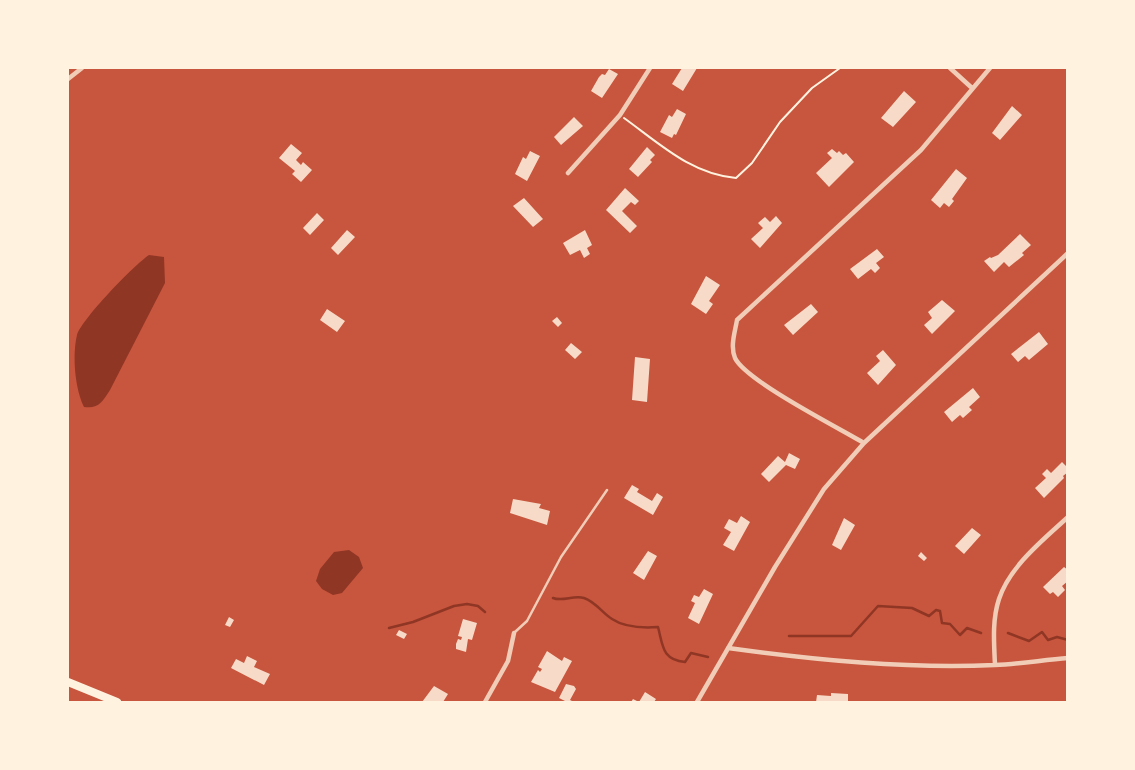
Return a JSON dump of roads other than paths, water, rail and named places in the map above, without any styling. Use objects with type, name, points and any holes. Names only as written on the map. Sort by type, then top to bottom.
[{"type":"main road","points":[[68,682],[117,702]]},
{"type":"street","points":[[68,79],[82,68]]},
{"type":"street","points":[[568,173],[620,115],[650,68]]},
{"type":"street","points":[[950,68],[972,88]]},
{"type":"street","points":[[864,443],[780,395],[741,366],[735,357],[733,345],[737,320],[841,226],[921,150],[990,68]]},
{"type":"street","points":[[697,702],[824,489],[864,443],[1068,253]]},
{"type":"street","points":[[995,665],[994,628],[999,599],[1013,573],[1032,550],[1068,517]]},
{"type":"street","points":[[485,702],[508,661],[514,633]]},
{"type":"street","points":[[728,648],[816,660],[995,665],[1068,658]]},
{"type":"lane","points":[[514,633],[526,621],[561,557],[607,490]]},
{"type":"waterway","points":[[553,598],[584,598],[592,602],[608,617],[622,624],[658,627],[665,651],[677,661],[685,662],[691,653],[708,657]]},
{"type":"waterway","points":[[389,628],[413,622],[454,606],[467,604],[478,606],[485,612]]},
{"type":"waterway","points":[[789,636],[851,636],[878,606],[912,608],[929,616],[936,610],[940,611],[942,623],[950,624],[960,635],[967,628],[981,633]]},
{"type":"waterway","points":[[1008,633],[1029,641],[1042,632],[1048,640],[1057,637],[1068,640]]}]
